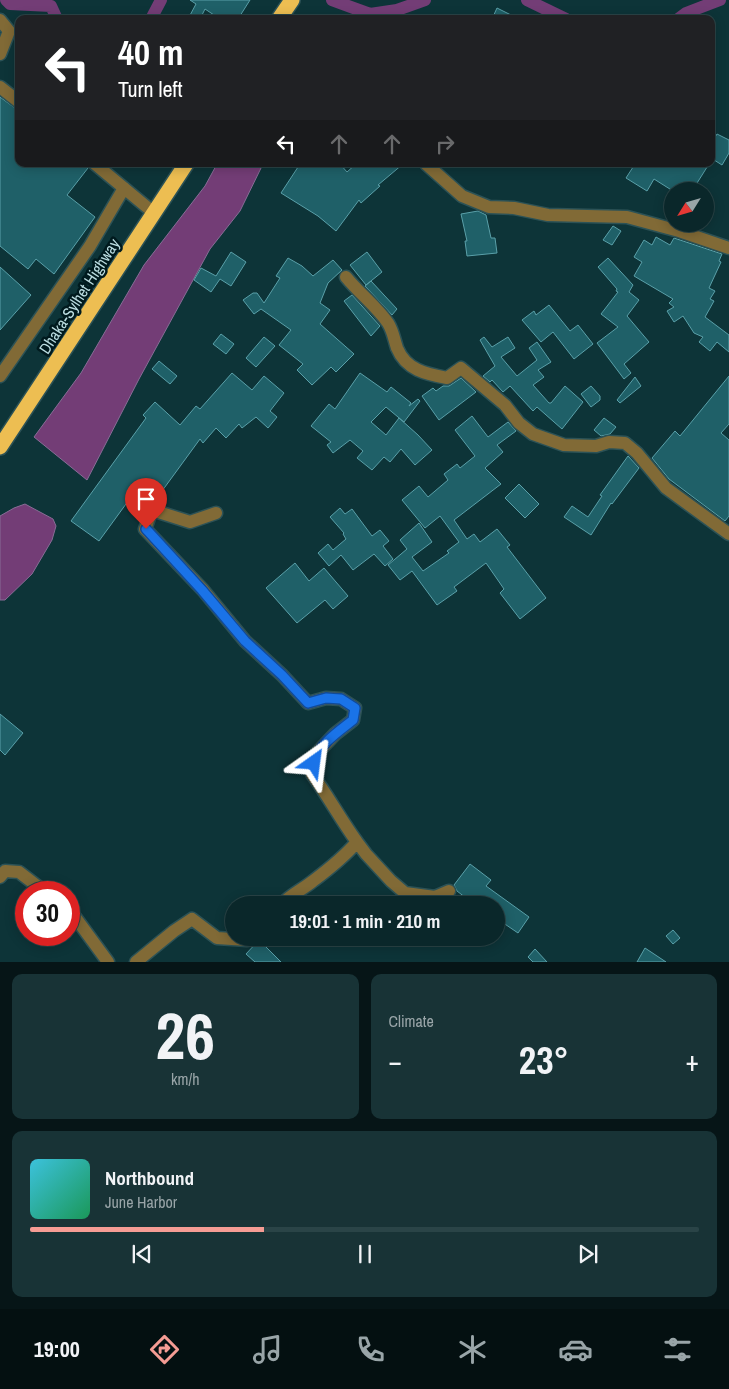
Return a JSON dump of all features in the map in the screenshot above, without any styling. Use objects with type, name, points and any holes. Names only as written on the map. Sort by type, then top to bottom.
[{"type":"highway","name":"Dhaka-Sylhet Highway","points":[[0,447],[184,167]]},
{"type":"street","points":[[0,20],[9,31],[0,54]]},
{"type":"street","points":[[0,87],[15,99]]},
{"type":"street","points":[[100,167],[154,213]]},
{"type":"street","points":[[429,167],[462,196],[489,207],[514,208],[548,215],[627,217],[679,231],[729,248]]},
{"type":"street","points":[[0,376],[90,246],[124,188]]},
{"type":"street","points":[[346,277],[392,328],[397,348],[403,360],[417,371],[447,378],[461,368],[505,406],[533,434],[564,445],[596,446],[609,442],[624,444],[637,453],[666,488],[729,534]]},
{"type":"street","points":[[216,513],[190,522],[152,510],[146,529],[202,590],[245,641],[282,675],[308,703],[326,698],[341,699],[355,708],[353,720],[335,734],[317,753],[312,774],[345,826],[366,854],[405,893],[435,897],[449,891]]},
{"type":"street","points":[[289,896],[311,883],[344,857],[357,842]]},
{"type":"street","points":[[0,877],[5,871],[20,872],[31,881]]},
{"type":"street","points":[[136,962],[192,919],[217,938],[225,939]]},
{"type":"street","points":[[80,924],[108,962]]},
{"type":"shaded area","points":[[215,167],[262,167],[240,211],[210,249],[139,379],[87,480],[34,437],[81,373],[144,265],[205,186]]},
{"type":"shaded area","points":[[25,504],[53,519],[56,526],[52,540],[32,574],[5,600],[0,600],[0,516]]},
{"type":"building","points":[[190,0],[250,0],[241,15],[214,15],[205,9],[202,15],[190,15],[196,4]]},
{"type":"building","points":[[497,8],[511,15],[494,15]]},
{"type":"building","points":[[0,97],[15,108],[15,167],[87,167],[67,195],[95,217],[54,274],[36,259],[28,269],[0,246]]},
{"type":"building","points":[[717,134],[729,140],[729,153],[722,165],[715,161],[715,137]]},
{"type":"building","points":[[298,167],[343,167],[347,172],[353,167],[399,167],[378,185],[380,186],[361,203],[359,200],[336,231],[318,216],[281,193]]},
{"type":"building","points":[[633,167],[707,167],[698,182],[664,182],[664,185],[654,179],[647,191],[626,178]]},
{"type":"building","points":[[478,211],[486,215],[491,238],[495,238],[497,253],[467,256],[465,241],[467,241],[461,214]]},
{"type":"building","points":[[613,226],[621,231],[612,245],[603,240]]},
{"type":"building","points":[[656,237],[670,245],[674,238],[722,254],[719,261],[721,262],[709,288],[715,291],[710,299],[714,301],[705,317],[729,335],[729,352],[717,342],[710,351],[699,342],[703,337],[694,333],[683,316],[674,322],[667,311],[674,307],[669,303],[673,299],[634,276],[642,262],[634,257],[644,240],[652,245]]},
{"type":"building","points":[[231,252],[246,262],[231,286],[220,279],[211,292],[194,280],[201,268],[216,276]]},
{"type":"building","points":[[367,252],[382,272],[366,285],[350,265]]},
{"type":"building","points":[[288,258],[302,266],[313,276],[333,260],[342,270],[328,283],[320,303],[330,310],[320,324],[354,354],[336,372],[331,367],[312,385],[297,370],[303,364],[279,345],[291,330],[261,309],[254,314],[243,300],[253,293],[257,293],[264,303],[280,278],[276,276]]},
{"type":"building","points":[[608,258],[633,285],[629,292],[639,300],[627,316],[649,342],[624,364],[631,373],[624,379],[597,343],[618,327],[601,314],[618,292],[598,267]]},
{"type":"building","points":[[0,267],[31,295],[0,330]]},
{"type":"building","points":[[371,281],[397,309],[392,315],[365,286]]},
{"type":"building","points":[[352,295],[380,326],[371,336],[344,301]]},
{"type":"building","points":[[549,305],[570,331],[578,325],[593,344],[574,359],[553,332],[541,342],[522,320],[534,311],[536,315]]},
{"type":"building","points":[[221,334],[234,344],[226,354],[213,344]]},
{"type":"building","points":[[264,337],[275,346],[256,367],[246,358]]},
{"type":"building","points":[[484,337],[492,347],[508,337],[515,348],[501,357],[517,376],[537,360],[529,348],[537,342],[551,362],[538,370],[544,377],[533,385],[549,403],[565,386],[583,402],[562,429],[537,407],[533,411],[510,386],[503,392],[492,380],[490,382],[483,376],[495,366],[480,340]]},
{"type":"building","points":[[159,361],[177,376],[170,384],[152,369]]},
{"type":"building","points":[[232,373],[252,390],[264,376],[284,393],[270,411],[277,417],[268,428],[256,417],[242,428],[239,424],[226,438],[216,428],[203,443],[200,439],[154,502],[147,503],[134,493],[99,541],[71,521],[146,418],[143,415],[155,402],[180,425],[196,406],[200,409]]},
{"type":"building","points":[[360,373],[387,392],[391,387],[411,403],[409,406],[418,399],[420,401],[404,422],[386,407],[371,422],[386,435],[399,418],[418,435],[432,450],[415,465],[401,449],[390,462],[384,457],[372,470],[357,458],[363,451],[350,440],[333,453],[327,445],[331,442],[311,426],[329,404],[335,409]]},
{"type":"building","points":[[729,376],[729,424],[721,433],[729,440],[729,516],[725,521],[669,479],[652,458],[675,431],[680,436]]},
{"type":"building","points":[[635,377],[641,386],[620,403],[617,400]]},
{"type":"building","points":[[461,378],[476,392],[439,420],[422,396],[433,388],[436,391],[443,386],[449,386]]},
{"type":"building","points":[[591,386],[600,396],[600,400],[591,407],[581,394]]},
{"type":"building","points":[[472,416],[488,437],[508,422],[516,431],[497,445],[503,452],[485,468],[501,484],[454,520],[467,539],[474,534],[480,542],[497,529],[510,545],[507,547],[546,598],[520,619],[500,593],[504,589],[486,563],[454,587],[457,591],[437,605],[412,571],[400,580],[388,565],[407,549],[400,540],[419,523],[432,542],[412,557],[423,571],[449,553],[447,551],[459,542],[440,516],[425,528],[402,500],[419,486],[428,497],[448,480],[444,474],[457,464],[460,468],[475,456],[455,430]]},
{"type":"building","points":[[604,418],[616,427],[610,434],[601,436],[594,430]]},
{"type":"building","points":[[628,456],[639,468],[611,503],[591,535],[564,517],[572,506],[588,517],[602,496],[600,495]]},
{"type":"building","points":[[519,484],[539,504],[525,518],[505,498]]},
{"type":"building","points":[[340,508],[345,514],[352,509],[372,536],[380,530],[389,541],[383,546],[393,559],[385,566],[374,554],[353,570],[341,555],[329,566],[318,553],[328,544],[333,550],[346,539],[344,533],[330,517]]},
{"type":"building","points":[[295,563],[309,581],[324,568],[348,596],[333,609],[325,600],[297,623],[266,588]]},
{"type":"building","points":[[0,714],[23,733],[5,755],[0,750]]},
{"type":"building","points":[[470,864],[491,880],[486,886],[500,896],[463,896],[457,891],[454,885]]},
{"type":"building","points":[[505,900],[529,917],[518,933],[505,924]]},
{"type":"building","points":[[673,930],[680,938],[673,944],[666,936]]},
{"type":"building","points":[[253,946],[265,946],[281,962],[255,962],[246,954]]},
{"type":"building","points":[[645,948],[666,962],[637,962]]},
{"type":"building","points":[[535,949],[547,962],[533,962],[528,957]]},
{"type":"waterway","points":[[6,0],[10,4],[51,6],[55,15]]},
{"type":"waterway","points":[[153,15],[161,0]]},
{"type":"waterway","points":[[332,0],[370,14],[397,10],[425,0]]},
{"type":"waterway","points":[[527,0],[558,15]]},
{"type":"waterway","points":[[683,15],[720,0]]},
{"type":"route","points":[[146,529],[202,590],[245,641],[282,675],[308,703],[326,698],[341,699],[355,708],[353,720],[335,734],[317,753],[314,763]]}]
